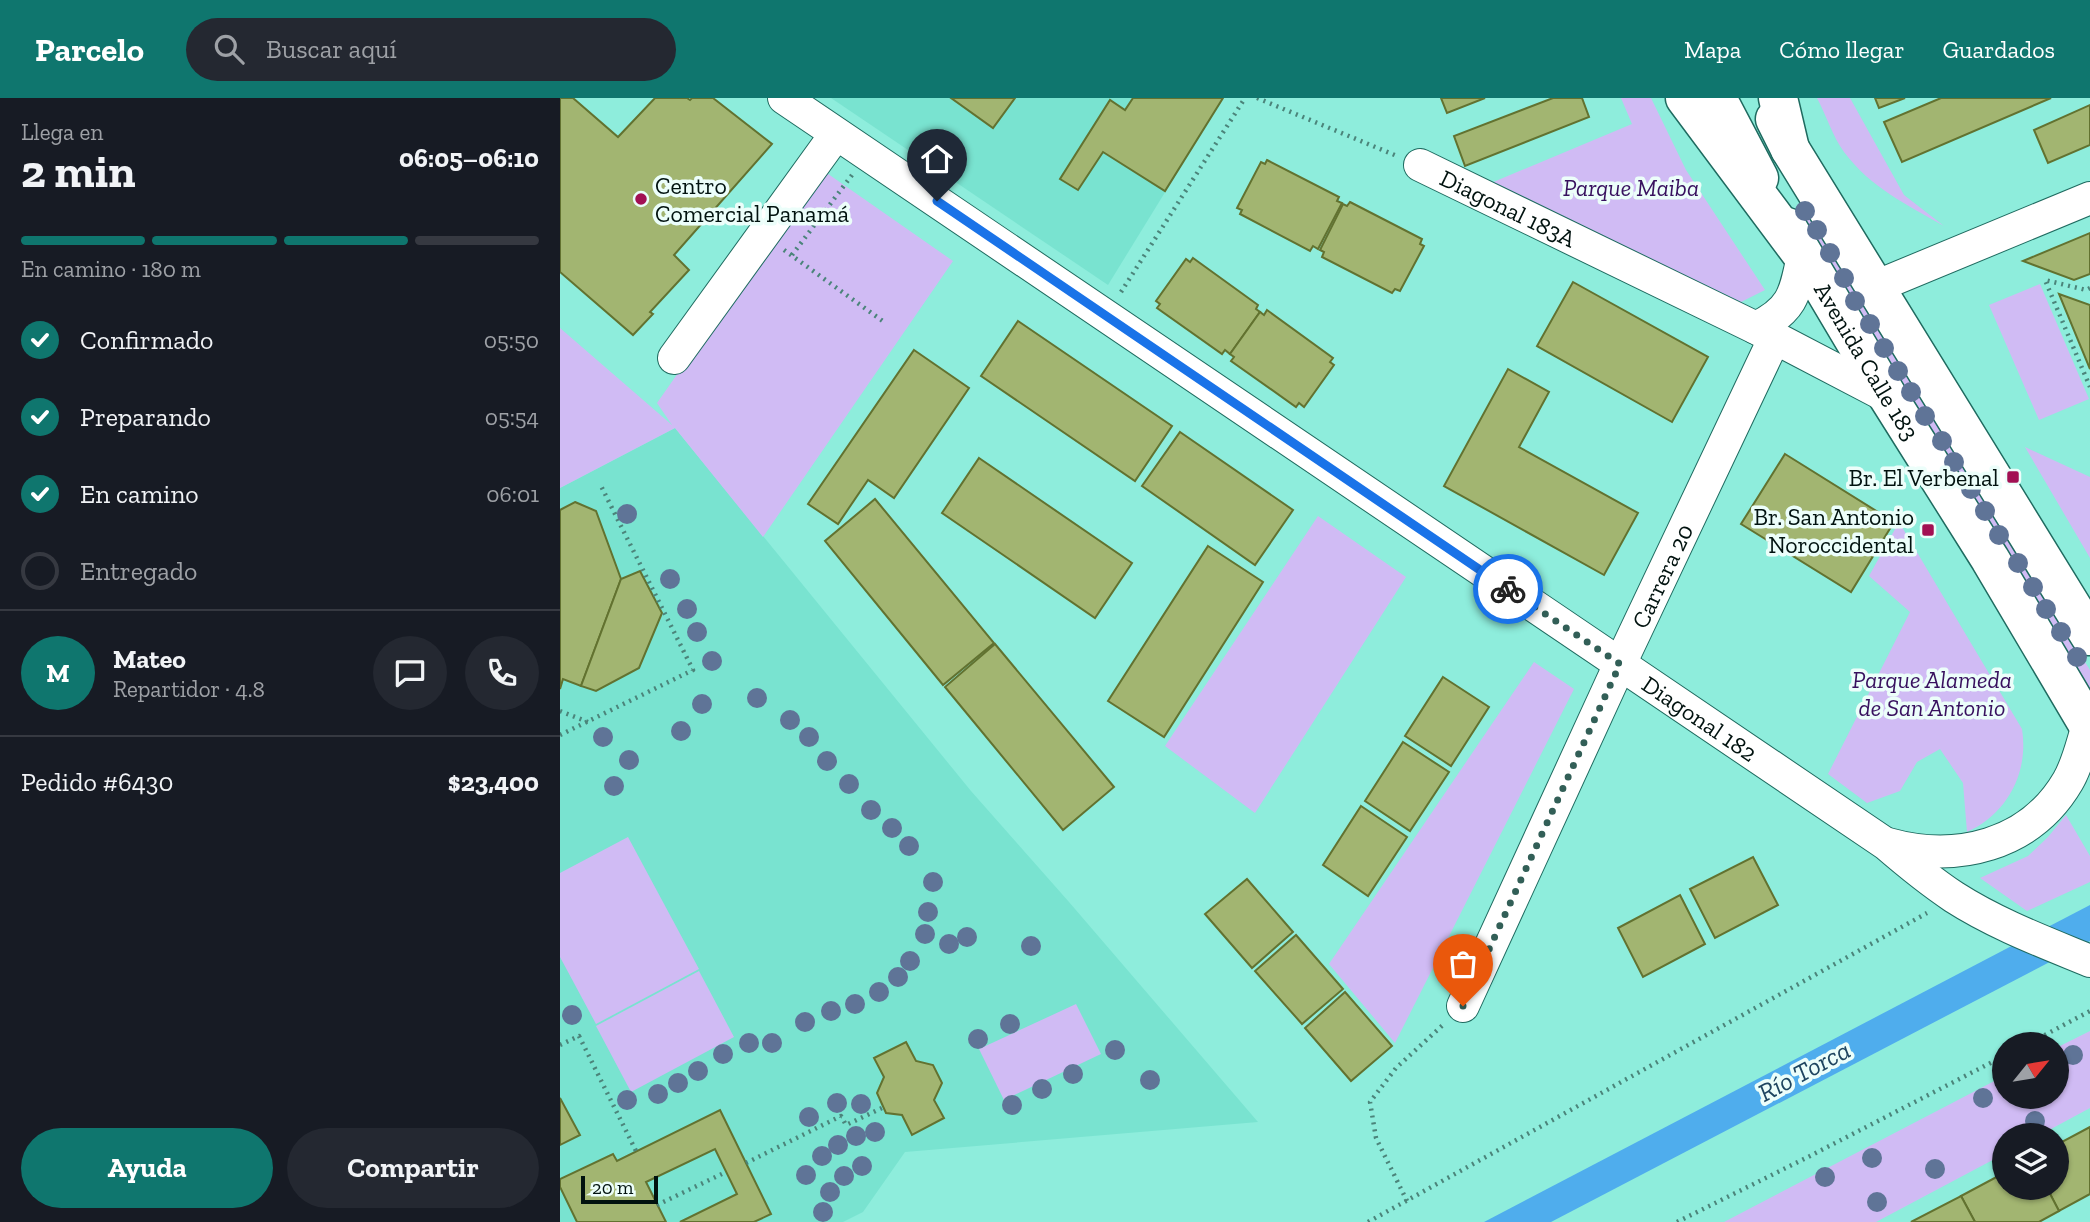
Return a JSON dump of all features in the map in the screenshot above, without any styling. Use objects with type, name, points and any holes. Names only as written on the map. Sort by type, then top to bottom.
[{"type":"main road","points":[[1685,98],[1803,256]]},
{"type":"main road","name":"Avenida Calle 183","points":[[1717,98],[1803,256],[1990,559],[2089,727]]},
{"type":"main road","name":"Avenida Calle 183","points":[[1765,98],[1790,149],[2090,636]]},
{"type":"main road","points":[[1778,98],[1790,149]]},
{"type":"street","name":"Diagonal 182","points":[[783,98],[1886,844],[1923,876],[1955,898],[2004,924],[2090,961]]},
{"type":"street","points":[[674,358],[836,134]]},
{"type":"street","name":"Diagonal 183A","points":[[1420,165],[1765,333],[1888,397]]},
{"type":"street","points":[[1875,287],[2090,198]]},
{"type":"street","points":[[1765,333],[1791,301],[1803,256]]},
{"type":"street","name":"Carrera 20","points":[[1463,1006],[1620,664],[1765,333]]},
{"type":"street","name":"Diagonal 182","points":[[1886,844],[1911,851],[1937,853],[1988,845],[2011,835],[2033,821],[2052,803],[2067,782],[2089,727]]},
{"type":"path","points":[[1105,316],[1245,98]]},
{"type":"path","name":"Diagonal 183A","points":[[1257,98],[1420,165]]},
{"type":"path","points":[[792,255],[868,155]]},
{"type":"path","points":[[763,235],[884,322]]},
{"type":"path","points":[[2090,288],[2086,290],[2045,280],[2090,387]]},
{"type":"path","points":[[560,735],[693,670],[600,484]]},
{"type":"path","points":[[560,711],[587,722]]},
{"type":"path","points":[[1368,1222],[1955,898]]},
{"type":"path","points":[[1407,1201],[1376,1138],[1370,1102],[1396,1068],[1463,1006]]},
{"type":"path","points":[[2051,1032],[2090,1012]]},
{"type":"path","points":[[560,1045],[579,1036],[636,1151]]},
{"type":"path","points":[[1677,1222],[1992,1062]]},
{"type":"path","points":[[746,1163],[841,1116],[846,1125],[884,1107]]},
{"type":"path","points":[[657,1205],[726,1172]]},
{"type":"shaded area","points":[[831,98],[1223,98],[1108,285]]},
{"type":"shaded area","points":[[675,428],[971,791],[1258,1122],[905,1152],[863,1212],[843,1222],[560,1222],[560,488]]},
{"type":"green space","name":"Parque Maiba","points":[[1621,98],[1651,98],[1686,170],[1765,290],[1741,302],[1491,183],[1632,124]]},
{"type":"green space","points":[[1817,98],[1850,98],[1904,195],[1944,226],[1890,194],[1854,164],[1836,140]]},
{"type":"green space","points":[[821,169],[953,261],[763,537],[675,428],[560,488],[560,328],[672,425],[657,403]]},
{"type":"green space","points":[[1805,202],[1898,363],[2090,670],[2090,689],[1889,366],[1797,207]]},
{"type":"green space","points":[[2040,284],[2089,399],[2039,420],[1989,305]]},
{"type":"green space","points":[[2025,447],[2090,477],[2090,558]]},
{"type":"green space","points":[[1318,516],[1406,577],[1255,813],[1165,746]]},
{"type":"green space","name":"Parque Alameda de San Antonio","points":[[1899,522],[2022,729],[2022,761],[2012,790],[1993,814],[1967,832],[1963,783],[1940,749],[1917,762],[1900,791],[1867,803],[1828,774],[1910,612],[1869,576]]},
{"type":"green space","points":[[1534,662],[1574,689],[1395,1043],[1329,964]]},
{"type":"green space","points":[[2066,815],[2090,856],[2090,882],[2027,911],[1980,878],[2028,856]]},
{"type":"green space","points":[[628,837],[699,969],[596,1024],[560,957],[560,873]]},
{"type":"green space","points":[[699,971],[734,1037],[631,1092],[596,1026]]},
{"type":"green space","points":[[1076,1004],[1101,1054],[1004,1100],[979,1049]]},
{"type":"green space","points":[[2090,1031],[2090,1108],[2062,1123],[1992,1123],[1992,1160],[1876,1222],[1724,1222],[1992,1082],[1992,1110],[2068,1110],[2069,1042]]},
{"type":"water","name":"Río Torca","points":[[2090,905],[2090,941],[1551,1222],[1484,1222]]},
{"type":"building","name":"Centro Comercial Panamá","points":[[560,98],[573,98],[618,137],[655,98],[713,98],[772,144],[674,255],[689,270],[650,312],[653,314],[633,335],[560,272]]},
{"type":"building","points":[[951,98],[1015,98],[993,128]]},
{"type":"building","points":[[1133,98],[1223,98],[1165,191],[1103,152],[1078,190],[1060,179],[1110,100],[1125,110]]},
{"type":"building","points":[[1441,98],[1485,98],[1447,113]]},
{"type":"building","points":[[1553,98],[1582,98],[1589,117],[1465,166],[1454,136]]},
{"type":"building","points":[[1875,98],[1905,98],[1879,108]]},
{"type":"building","points":[[1941,98],[2051,98],[1902,162],[1884,122]]},
{"type":"building","points":[[2090,105],[2090,145],[2048,163],[2034,130]]},
{"type":"building","points":[[1267,160],[1339,197],[1337,201],[1342,203],[1318,249],[1313,246],[1310,251],[1240,214],[1242,210],[1237,208],[1261,162],[1265,164]]},
{"type":"building","points":[[1350,202],[1422,239],[1420,244],[1424,246],[1400,291],[1395,289],[1392,293],[1322,257],[1324,252],[1320,250],[1343,204],[1347,206]]},
{"type":"building","points":[[2090,233],[2090,274],[2074,280],[2023,261]]},
{"type":"building","points":[[1193,258],[1258,305],[1256,309],[1260,312],[1230,354],[1225,350],[1222,354],[1157,308],[1160,304],[1156,301],[1186,259],[1190,262]]},
{"type":"building","points":[[1573,282],[1708,357],[1672,422],[1537,346]]},
{"type":"building","points":[[2059,294],[2090,305],[2090,369]]},
{"type":"building","points":[[1267,310],[1333,358],[1330,362],[1334,365],[1304,407],[1299,403],[1296,407],[1231,361],[1234,357],[1230,354],[1260,312],[1264,315]]},
{"type":"building","points":[[1018,321],[1172,426],[1135,481],[981,376]]},
{"type":"building","points":[[914,350],[969,388],[894,498],[868,480],[838,524],[808,504]]},
{"type":"building","points":[[1508,369],[1549,392],[1519,447],[1638,513],[1604,575],[1444,486]]},
{"type":"building","points":[[1180,432],[1293,510],[1255,565],[1142,486]]},
{"type":"building","points":[[1785,454],[1894,522],[1851,592],[1741,524]]},
{"type":"building","points":[[979,458],[1132,563],[1095,618],[942,513]]},
{"type":"building","points":[[875,499],[994,643],[943,685],[825,541]]},
{"type":"building","points":[[575,502],[596,511],[621,579],[581,686],[563,679],[560,689],[560,510]]},
{"type":"building","points":[[1208,546],[1263,582],[1164,737],[1108,701]]},
{"type":"building","points":[[640,571],[662,613],[639,668],[596,691],[581,686],[621,579]]},
{"type":"building","points":[[995,644],[1114,787],[1063,830],[945,687]]},
{"type":"building","points":[[1443,677],[1489,707],[1451,766],[1405,736]]},
{"type":"building","points":[[1403,742],[1449,772],[1410,831],[1365,801]]},
{"type":"building","points":[[1361,806],[1407,837],[1368,896],[1323,865]]},
{"type":"building","points":[[1753,857],[1778,905],[1715,938],[1690,889]]},
{"type":"building","points":[[1247,879],[1293,932],[1252,968],[1205,914]]},
{"type":"building","points":[[1680,895],[1705,944],[1643,977],[1618,928]]},
{"type":"building","points":[[1296,935],[1343,989],[1302,1024],[1255,971]]},
{"type":"building","points":[[1345,992],[1392,1046],[1351,1081],[1305,1028]]},
{"type":"building","points":[[906,1042],[916,1061],[933,1065],[942,1083],[934,1100],[944,1118],[912,1135],[902,1115],[886,1113],[877,1093],[884,1077],[874,1058]]},
{"type":"building","points":[[560,1098],[580,1135],[560,1145]]},
{"type":"building","points":[[720,1110],[771,1214],[754,1222],[680,1222],[737,1194],[715,1149],[646,1182],[666,1222],[577,1222],[560,1187],[560,1179],[613,1154],[617,1161]]},
{"type":"building","points":[[2090,1127],[2090,1194],[2059,1211],[2053,1200],[2069,1200],[2069,1138]]},
{"type":"building","points":[[1992,1179],[1992,1200],[2053,1200],[2059,1211],[2039,1222],[1975,1222],[1961,1196]]},
{"type":"building","points":[[1961,1196],[1975,1222],[1911,1222]]},
{"type":"way so far","points":[[1463,1006],[1620,664],[1508,589]]},
{"type":"place","name":"Centro Comercial Panamá","points":[[641,199]]},
{"type":"place","name":"Br. El Verbenal","points":[[2013,477]]},
{"type":"place","name":"Br. San Antonio Noroccidental","points":[[1928,530]]},
{"type":"route","points":[[937,201],[1508,589]]}]
